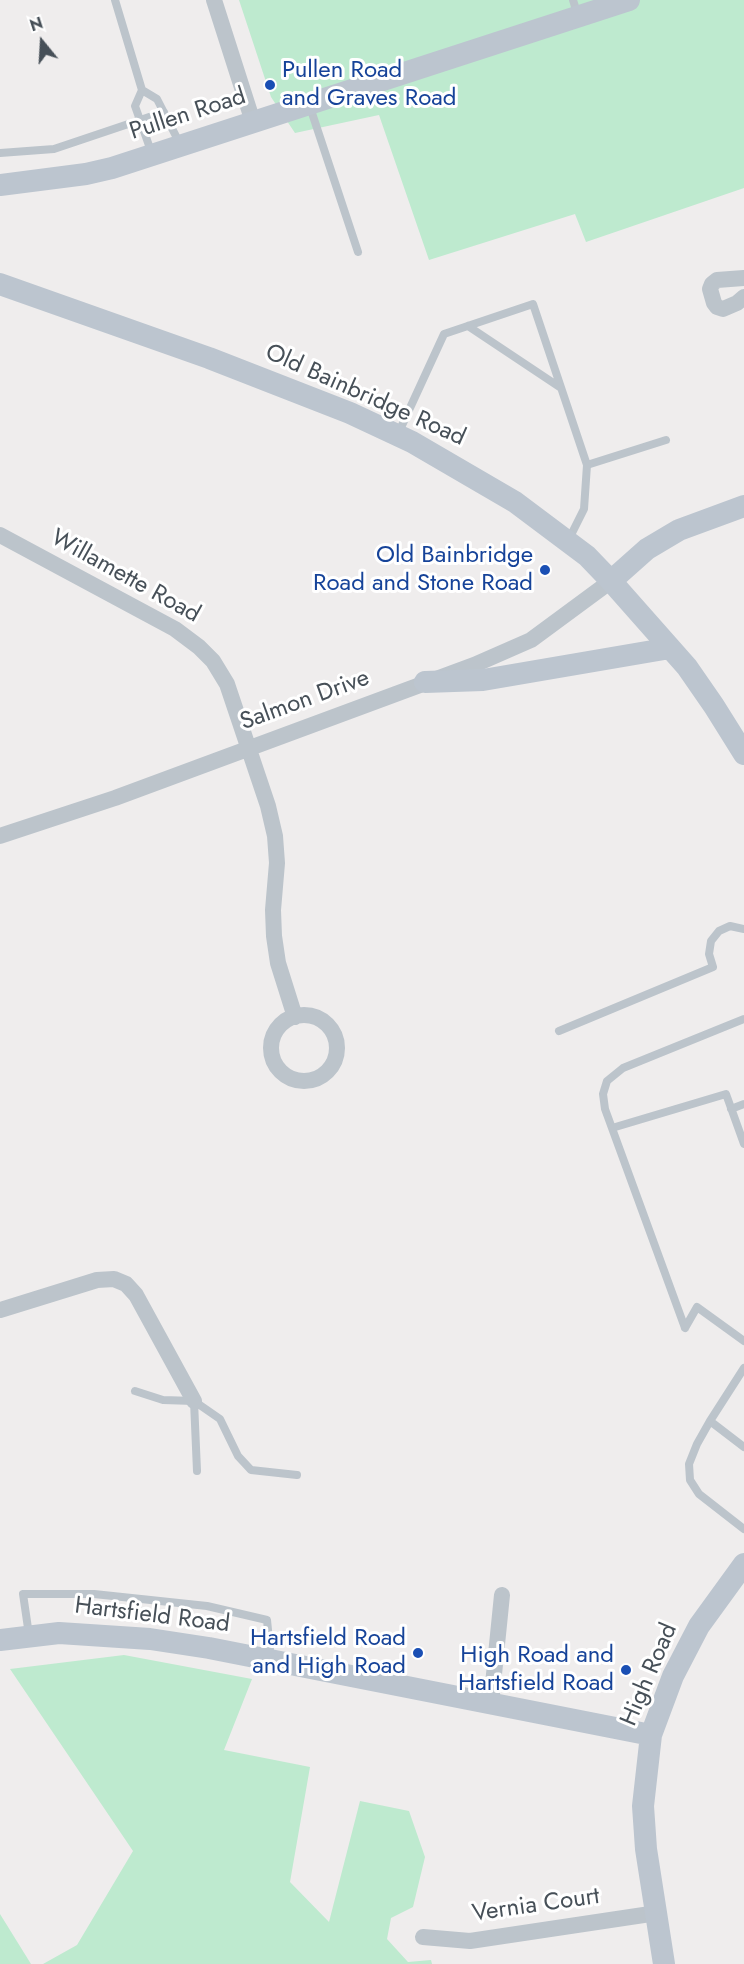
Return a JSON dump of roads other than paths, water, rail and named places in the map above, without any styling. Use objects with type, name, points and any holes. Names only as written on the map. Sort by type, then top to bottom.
[{"type":"street","points":[[214,0],[253,122]]},
{"type":"street","name":"Pullen Road","points":[[0,185],[86,174],[152,155],[309,104],[576,8],[629,0]]},
{"type":"street","points":[[744,278],[717,280],[710,289],[717,308],[723,309],[744,297]]},
{"type":"street","name":"Old Bainbridge Road","points":[[0,284],[296,391],[398,435],[497,490],[587,556],[611,581],[687,667],[744,754]]},
{"type":"street","points":[[611,581],[646,549],[670,535],[713,516],[744,506]]},
{"type":"street","name":"Willamette Road","points":[[0,535],[176,629],[213,661],[226,684],[249,748],[275,836],[277,863],[273,909],[274,936],[278,963],[295,1017]]},
{"type":"street","name":"Salmon Drive","points":[[0,836],[115,798],[474,665],[531,640],[611,581]]},
{"type":"street","points":[[425,682],[483,680],[670,648]]},
{"type":"street","points":[[0,1310],[97,1280],[114,1279],[126,1284],[136,1295],[194,1401]]},
{"type":"street","name":"High Road","points":[[664,1964],[646,1849],[644,1806],[651,1735],[673,1676],[699,1626],[744,1564]]},
{"type":"street","points":[[491,1704],[502,1595]]},
{"type":"street","name":"Hartsfield Road","points":[[0,1640],[59,1633],[150,1639],[272,1660],[651,1735]]},
{"type":"street","name":"Vernia Court","points":[[423,1937],[470,1941],[657,1913]]},
{"type":"lane","points":[[115,0],[142,90],[135,106],[152,155]]},
{"type":"lane","points":[[142,90],[157,99],[181,146]]},
{"type":"lane","points":[[309,104],[358,252]]},
{"type":"lane","points":[[0,153],[54,149],[164,112]]},
{"type":"lane","points":[[398,435],[444,334],[533,304],[587,465],[584,509],[568,541]]},
{"type":"lane","points":[[468,326],[561,388]]},
{"type":"lane","points":[[587,465],[666,440]]},
{"type":"lane","points":[[559,1031],[712,967],[709,954],[711,941],[719,931],[730,926],[744,929]]},
{"type":"lane","points":[[744,1019],[623,1068],[607,1081],[603,1094],[605,1109],[685,1328],[697,1307],[744,1341]]},
{"type":"lane","points":[[612,1128],[726,1094],[744,1144]]},
{"type":"lane","points":[[731,1109],[744,1104]]},
{"type":"lane","points":[[744,1368],[710,1421],[689,1464],[690,1480],[699,1494],[744,1528]]},
{"type":"lane","points":[[135,1391],[163,1400],[194,1401],[220,1419],[238,1456],[251,1470],[297,1475]]},
{"type":"lane","points":[[194,1401],[197,1472]]},
{"type":"lane","points":[[710,1421],[744,1447]]},
{"type":"lane","points":[[29,1635],[23,1593],[94,1594],[207,1606],[267,1620],[272,1660]]},
{"type":"place","name":"Pullen Road and Graves Road","points":[[270,85]]},
{"type":"place","name":"Old Bainbridge Road and Stone Road","points":[[545,570]]},
{"type":"place","name":"Hartsfield Road and High Road","points":[[418,1653]]},
{"type":"place","name":"High Road and Hartsfield Road","points":[[626,1670]]}]
